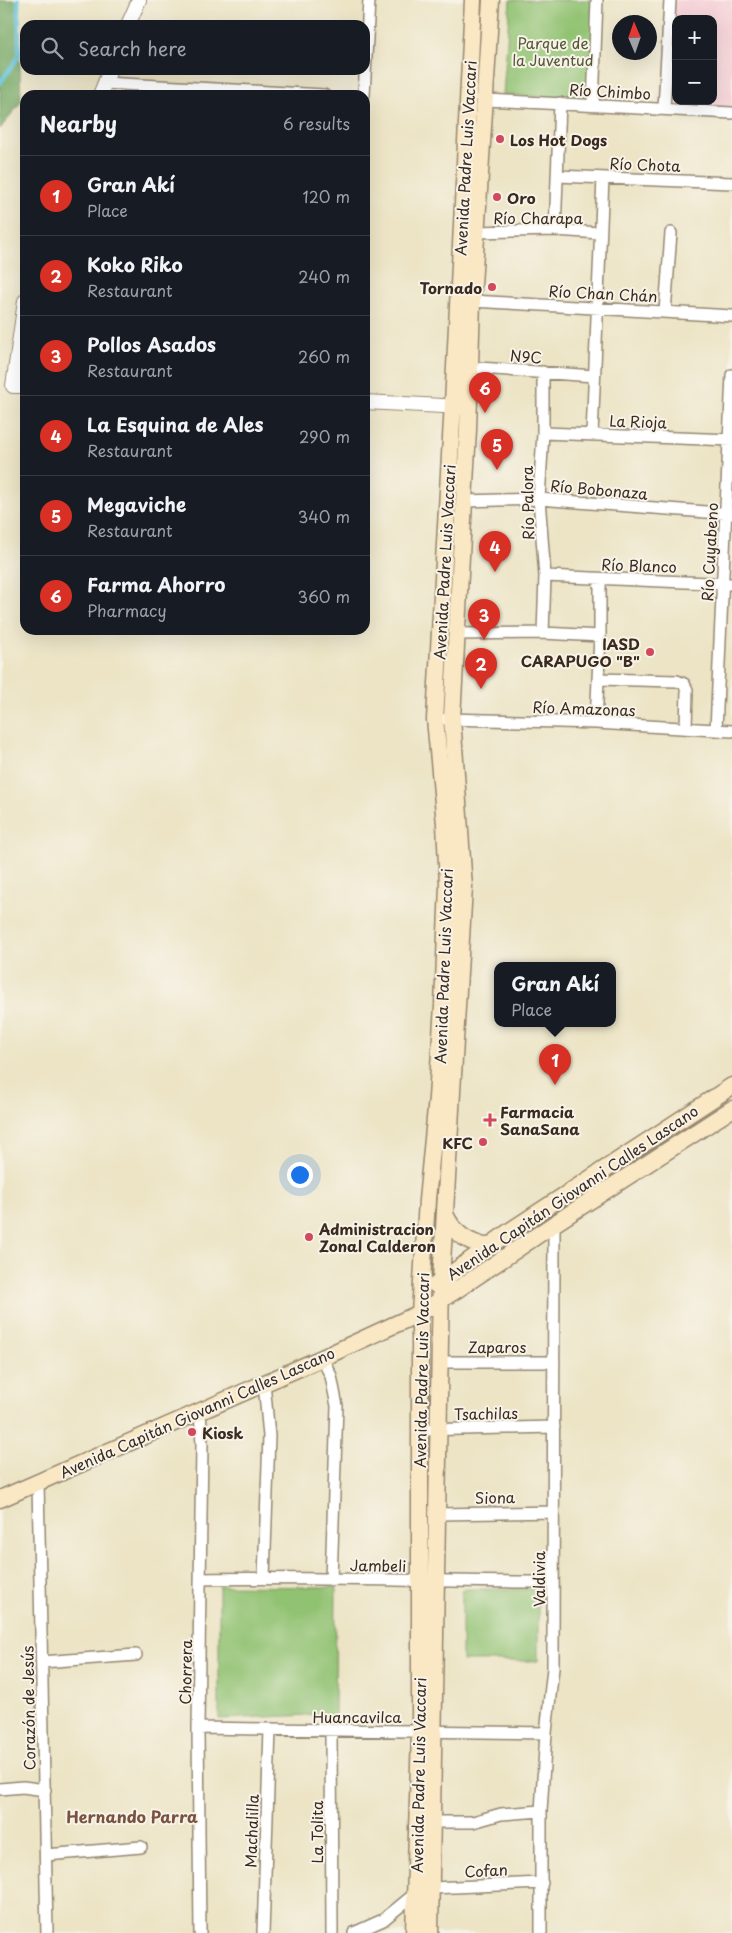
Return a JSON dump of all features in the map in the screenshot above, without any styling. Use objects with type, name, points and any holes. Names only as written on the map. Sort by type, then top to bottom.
[{"type":"main road","name":"Avenida Padre Luis Vaccari","points":[[430,1933],[432,1822],[420,1581],[420,1305],[443,1005],[448,885],[445,824],[435,719],[461,407],[473,0]]},
{"type":"main road","name":"Avenida Padre Luis Vaccari","points":[[463,367],[472,301],[486,100],[490,0]]},
{"type":"main road","name":"Avenida Padre Luis Vaccari","points":[[414,1933],[437,1582],[441,1280],[464,886],[452,718],[464,501],[461,407]]},
{"type":"main road","name":"Avenida Capitán Giovanni Calles Lascano","points":[[0,1499],[322,1358],[394,1324],[420,1305],[441,1280],[732,1086]]},
{"type":"main road","name":"Avenida Capitán Giovanni Calles Lascano","points":[[420,1305],[441,1300],[554,1224],[732,1109]]},
{"type":"main road","points":[[445,1214],[450,1225],[464,1238],[475,1244],[488,1247]]},
{"type":"street","points":[[130,20],[138,0]]},
{"type":"street","points":[[368,20],[369,0]]},
{"type":"street","points":[[593,105],[597,0]]},
{"type":"street","points":[[664,109],[670,0]]},
{"type":"street","points":[[108,75],[102,89],[139,90]]},
{"type":"street","points":[[364,90],[365,75]]},
{"type":"street","name":"Río Chimbo","points":[[486,100],[732,112]]},
{"type":"street","points":[[555,230],[560,104]]},
{"type":"street","name":"Río Chota","points":[[556,176],[732,183]]},
{"type":"street","points":[[592,434],[603,178]]},
{"type":"street","name":"Río Charapa","points":[[476,232],[555,230],[600,232]]},
{"type":"street","points":[[665,312],[671,233]]},
{"type":"street","name":"Río Chan Chán","points":[[472,301],[732,316]]},
{"type":"street","name":"N9C","points":[[463,367],[594,376]]},
{"type":"street","points":[[19,386],[20,372]]},
{"type":"street","name":"Río Palora","points":[[542,633],[545,576],[539,499],[543,433],[543,372]]},
{"type":"street","name":"Río Cuyabeno","points":[[716,730],[726,638],[732,375]]},
{"type":"street","points":[[370,402],[461,407]]},
{"type":"street","name":"La Rioja","points":[[543,433],[731,440]]},
{"type":"street","name":"Río Bobonaza","points":[[464,501],[539,499],[729,514]]},
{"type":"street","name":"Río Blanco","points":[[545,576],[727,584]]},
{"type":"street","points":[[596,723],[600,636],[600,579]]},
{"type":"street","points":[[456,634],[542,633],[600,636]]},
{"type":"street","points":[[598,678],[677,681],[684,684],[687,690],[686,728]]},
{"type":"street","name":"Río Amazonas","points":[[435,719],[596,723],[732,731]]},
{"type":"street","name":"Valdivia","points":[[541,1933],[541,1811],[552,1668],[554,1224]]},
{"type":"street","points":[[322,1358],[331,1376],[337,1406],[331,1580]]},
{"type":"street","name":"Zaparos","points":[[440,1362],[554,1362]]},
{"type":"street","points":[[264,1383],[268,1436],[264,1578]]},
{"type":"street","name":"Chorrera","points":[[200,1411],[202,1445],[202,1579],[198,1728],[200,1933]]},
{"type":"street","name":"Tsachilas","points":[[419,1430],[554,1427]]},
{"type":"street","name":"Corazón de Jesús","points":[[38,1482],[47,1933]]},
{"type":"street","name":"Siona","points":[[437,1514],[553,1512]]},
{"type":"street","name":"Jambeli","points":[[202,1579],[264,1578],[437,1582],[553,1582]]},
{"type":"street","points":[[42,1662],[136,1655]]},
{"type":"street","name":"Huancavilca","points":[[198,1728],[546,1733]]},
{"type":"street","name":"Machalilla","points":[[262,1933],[270,1730]]},
{"type":"street","name":"La Tolita","points":[[331,1731],[332,1933]]},
{"type":"street","points":[[0,1789],[23,1787],[45,1790]]},
{"type":"street","points":[[432,1822],[473,1822],[501,1814],[541,1811]]},
{"type":"street","points":[[46,1855],[141,1846]]},
{"type":"street","name":"Cofan","points":[[432,1888],[542,1882]]},
{"type":"street","points":[[354,1933],[383,1920],[416,1893]]},
{"type":"shaded area","points":[[672,0],[732,0],[732,110],[666,106]]},
{"type":"green space","points":[[0,0],[18,0],[20,103],[0,129]]},
{"type":"green space","name":"Parque de la Juventud","points":[[510,0],[601,0],[598,99],[503,95]]},
{"type":"green space","points":[[219,1586],[336,1587],[335,1714],[219,1719]]},
{"type":"green space","points":[[462,1589],[538,1589],[538,1661],[462,1661]]},
{"type":"waterway","points":[[0,83],[19,56],[18,0]]},
{"type":"place","name":"Los Hot Dogs","points":[[500,139]]},
{"type":"place","name":"Oro","points":[[497,197]]},
{"type":"place","name":"Tornado","points":[[492,287]]},
{"type":"place","name":"Farma Ahorro","points":[[485,413]]},
{"type":"place","name":"Megaviche","points":[[497,470]]},
{"type":"place","name":"La Esquina de Ales","points":[[495,572]]},
{"type":"place","name":"Pollos Asados","points":[[484,640]]},
{"type":"place","name":"IASD CARAPUGO \"B\"","points":[[650,652]]},
{"type":"place","name":"Koko Riko","points":[[481,689]]},
{"type":"place","name":"Gran Akí","points":[[555,1085]]},
{"type":"place","name":"Farmacia SanaSana","points":[[490,1120]]},
{"type":"place","name":"KFC","points":[[483,1142]]},
{"type":"place","name":"Administracion Zonal Calderon","points":[[309,1237]]},
{"type":"place","name":"Kiosk","points":[[192,1432]]},
{"type":"district","name":"Hernando Parra","points":[[132,1816]]}]
